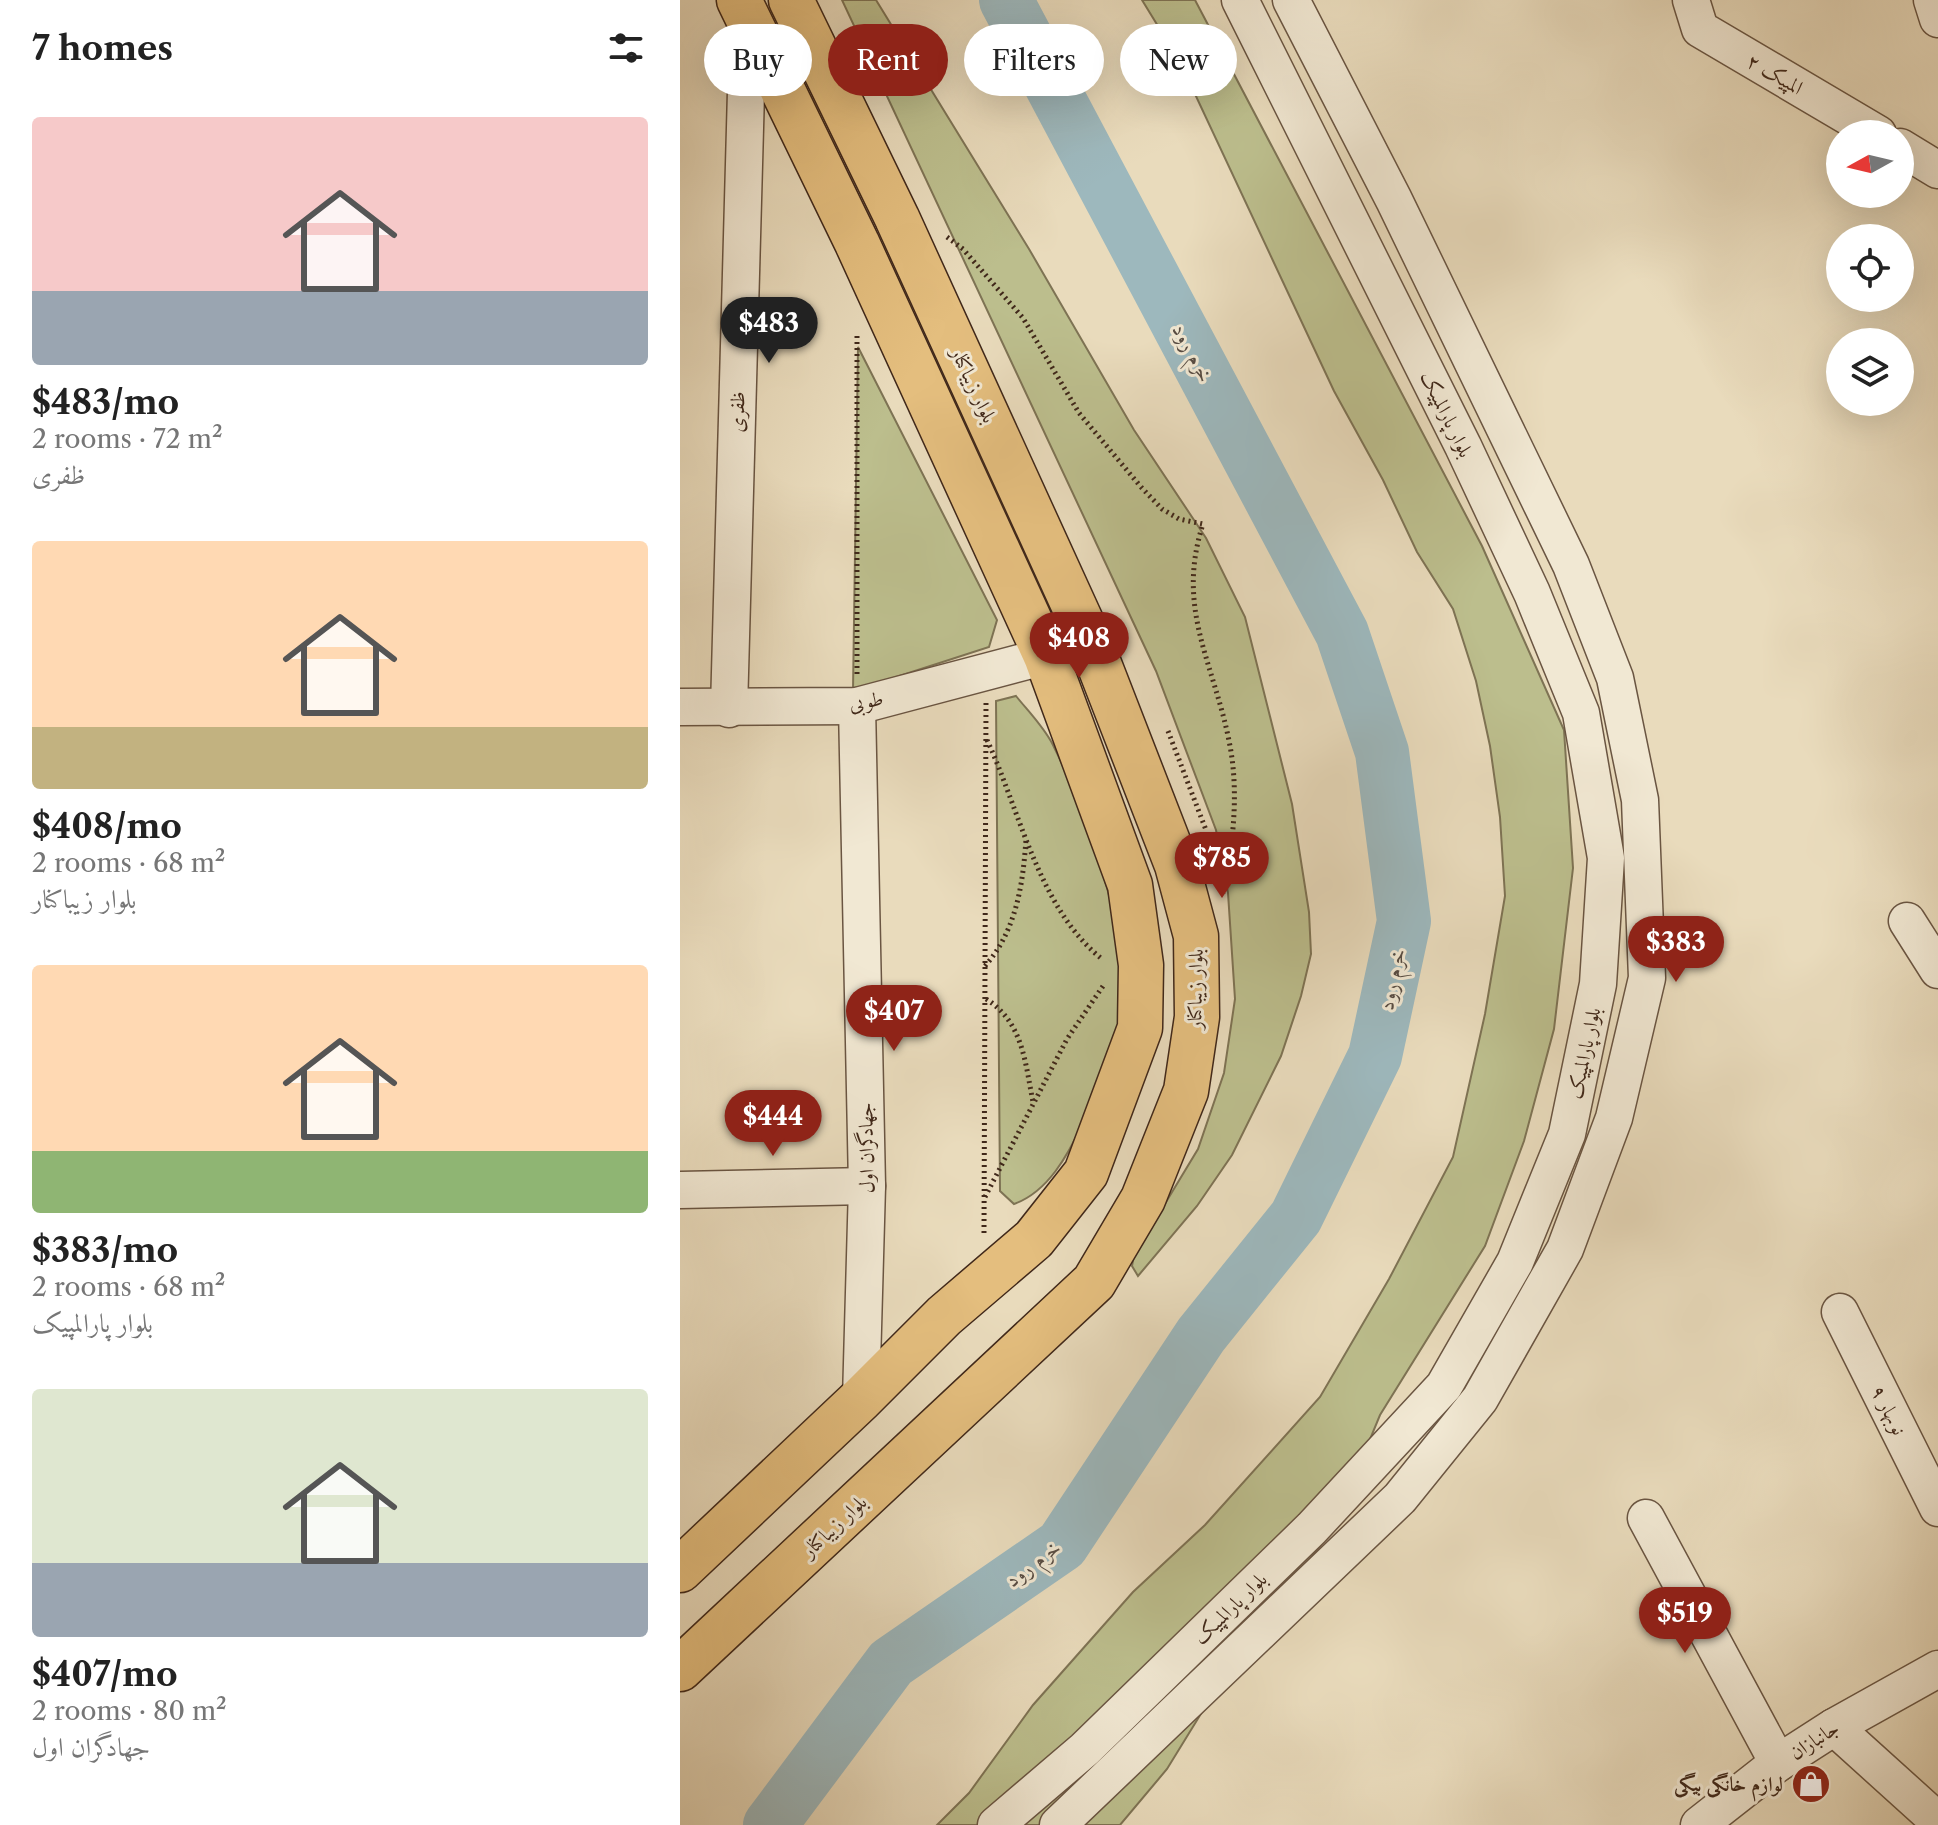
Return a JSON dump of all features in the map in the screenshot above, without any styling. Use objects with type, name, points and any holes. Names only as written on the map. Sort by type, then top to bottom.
[{"type":"main road","name":"بلوار زیباکنار","points":[[680,1669],[1094,1282],[1143,1199],[1186,1091],[1197,1017],[1196,936],[1177,865],[1090,641],[897,218],[791,0]]},
{"type":"main road","points":[[680,1570],[944,1316],[1034,1239],[1086,1173],[1140,1028],[1128,967],[1130,885],[1046,656],[857,243],[744,10]]},
{"type":"main road","points":[[1046,656],[1090,641]]},
{"type":"street","name":"بلوار پارالمپیک","points":[[996,1825],[1085,1749],[1300,1539],[1444,1386],[1515,1262],[1567,1134],[1598,984],[1606,858],[1581,713],[1532,593],[1463,446],[1240,0]]},
{"type":"street","name":"بلوار پارالمپیک","points":[[1058,1825],[1400,1498],[1480,1399],[1565,1249],[1614,1118],[1647,978],[1640,800],[1615,678],[1571,565],[1394,200],[1291,0]]},
{"type":"street","name":"المپیک ۲","points":[[1691,0],[1700,29],[1854,120]]},
{"type":"street","points":[[1932,0],[1938,19]]},
{"type":"street","name":"ظفری","points":[[729,709],[744,10]]},
{"type":"street","points":[[1914,155],[1938,170]]},
{"type":"street","name":"طوبی","points":[[680,707],[857,706],[1046,656]]},
{"type":"street","name":"جهادگران اول","points":[[857,706],[867,1186],[861,1399]]},
{"type":"street","points":[[1907,921],[1938,970]]},
{"type":"street","points":[[680,1190],[867,1186]]},
{"type":"street","name":"نوبهار ۹","points":[[1840,1312],[1938,1508]]},
{"type":"street","points":[[1646,1518],[1778,1763]]},
{"type":"street","name":"جانبازان","points":[[1699,1825],[1778,1763],[1834,1727],[1938,1669]]},
{"type":"street","points":[[1834,1727],[1938,1821]]},
{"type":"path","points":[[940,232],[963,249],[1023,318],[1079,413],[1141,487],[1170,514],[1203,524],[1196,545],[1190,589],[1211,675],[1221,700],[1233,778],[1232,852],[1223,894]]},
{"type":"path","points":[[857,322],[857,706]]},
{"type":"path","points":[[984,1282],[986,672]]},
{"type":"path","points":[[984,1197],[1067,1039],[1128,967],[1073,929],[1053,899],[986,737]]},
{"type":"path","points":[[985,966],[1000,950],[1017,905],[1026,838]]},
{"type":"path","points":[[985,998],[1000,1008],[1012,1022],[1033,1104]]},
{"type":"green space","points":[[842,0],[876,0],[891,24],[853,24]]},
{"type":"green space","points":[[1142,0],[1195,0],[1208,24],[1157,24]]},
{"type":"green space","points":[[1237,80],[1482,546],[1564,730],[1573,868],[1554,1029],[1524,1141],[1485,1246],[1380,1415],[1333,1529],[1242,1647],[1167,1769],[1120,1825],[937,1825],[969,1793],[1033,1705],[1133,1592],[1205,1525],[1320,1397],[1389,1279],[1453,1157],[1485,1014],[1505,896],[1500,817],[1490,746],[1476,681],[1453,609],[1417,552],[1383,480],[1334,391],[1196,96],[1237,96]]},
{"type":"green space","points":[[887,96],[935,96],[1029,249],[1134,430],[1206,538],[1245,617],[1292,804],[1309,912],[1311,954],[1301,996],[1281,1056],[1232,1155],[1197,1206],[1138,1276],[1132,1266],[1134,1255],[1198,1149],[1224,1073],[1235,999],[1228,893],[1216,830],[1156,671]]},
{"type":"green space","points":[[858,347],[997,620],[989,647],[853,691]]},
{"type":"green space","points":[[1016,696],[1053,745],[1089,833],[1119,938],[1123,996],[1117,1029],[1097,1092],[1064,1160],[1037,1191],[1014,1204],[1000,1191],[996,701]]},
{"type":"waterway","name":"خرم رود","points":[[770,1825],[891,1663],[1062,1545],[1201,1335],[1296,1217],[1375,1056],[1404,921],[1382,752],[1342,633],[1006,0]]},
{"type":"place","name":"لوازم خانگی بیگی","points":[[1811,1784]]}]
